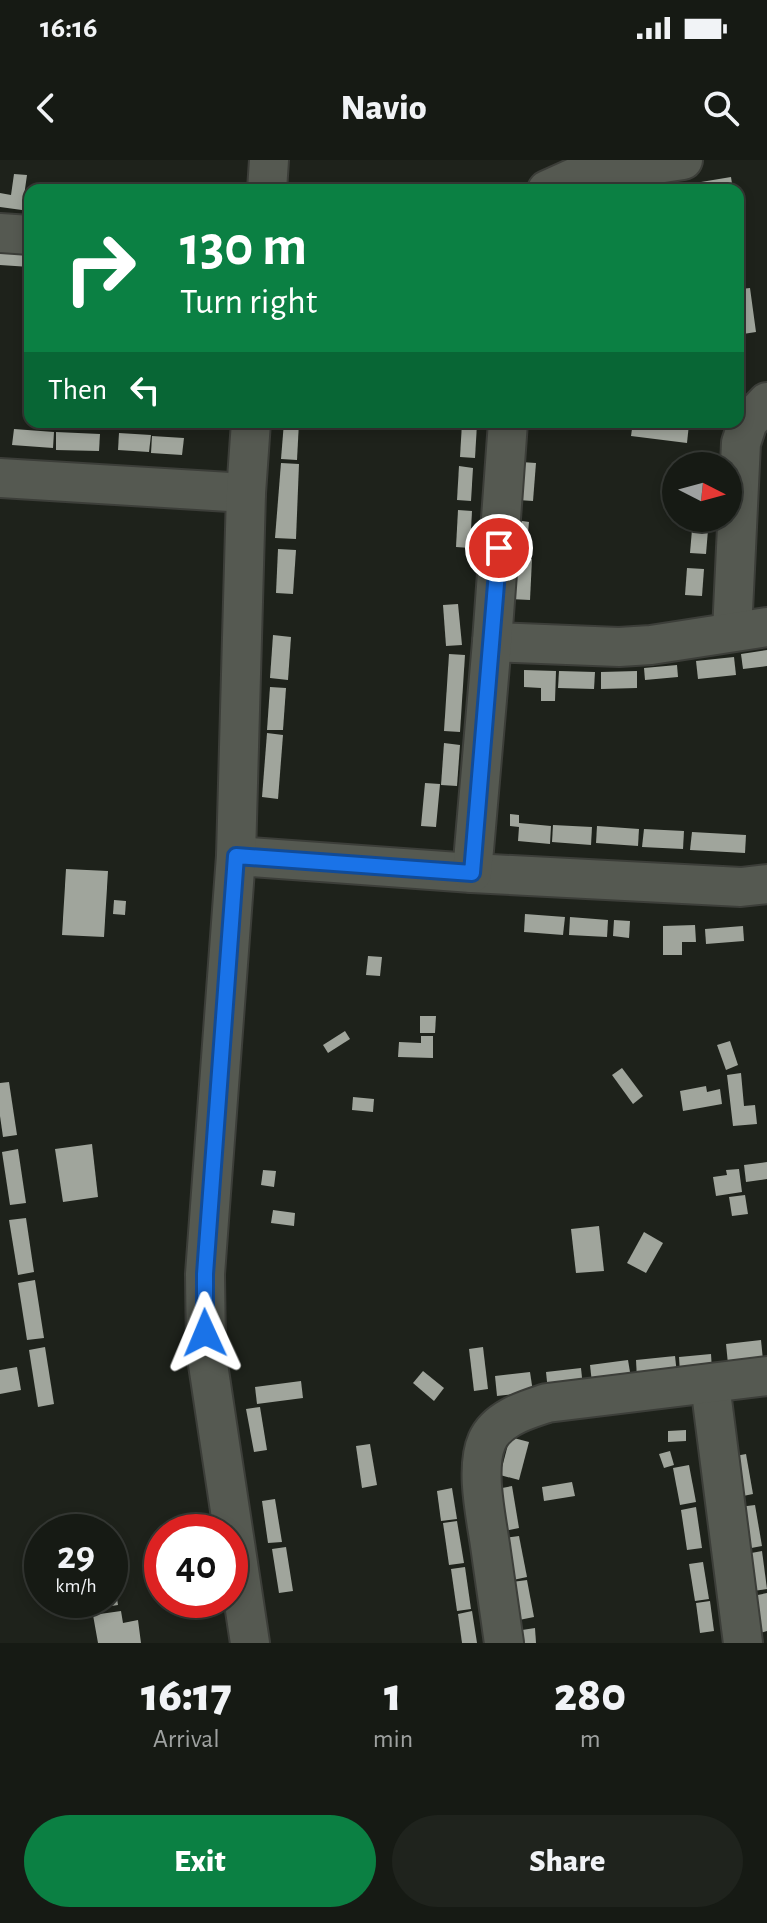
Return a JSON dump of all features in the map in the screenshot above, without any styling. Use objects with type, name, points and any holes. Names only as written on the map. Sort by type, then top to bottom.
[{"type":"street","points":[[267,184],[269,160]]},
{"type":"street","points":[[560,184],[578,176],[683,160]]},
{"type":"street","points":[[0,233],[24,235]]},
{"type":"street","points":[[492,642],[619,647],[749,630],[741,443],[748,422],[767,402]]},
{"type":"street","points":[[250,1643],[211,1395],[204,1315],[236,856],[251,428]]},
{"type":"street","points":[[472,873],[508,428]]},
{"type":"street","points":[[0,478],[246,493]]},
{"type":"street","points":[[236,856],[472,873],[741,887],[767,884]]},
{"type":"street","points":[[504,1643],[481,1469],[487,1441],[500,1424],[525,1410],[547,1403],[767,1376]]},
{"type":"street","points":[[710,1384],[743,1643]]},
{"type":"building","points":[[14,174],[27,175],[22,210],[0,207],[0,193],[11,195]]},
{"type":"building","points":[[731,177],[732,184],[695,184]]},
{"type":"building","points":[[0,250],[24,252],[24,267],[0,265]]},
{"type":"building","points":[[750,288],[756,332],[744,334],[744,289]]},
{"type":"building","points":[[284,428],[299,428],[297,460],[281,459]]},
{"type":"building","points":[[462,428],[477,428],[475,458],[460,457]]},
{"type":"building","points":[[632,428],[689,428],[687,443],[631,436]]},
{"type":"building","points":[[14,429],[54,432],[53,448],[12,445]]},
{"type":"building","points":[[56,432],[100,434],[99,451],[56,450]]},
{"type":"building","points":[[119,433],[151,435],[149,452],[118,450]]},
{"type":"building","points":[[152,436],[184,438],[182,455],[151,453]]},
{"type":"building","points":[[521,462],[536,463],[533,501],[518,500]]},
{"type":"building","points":[[281,463],[299,464],[296,539],[275,538]]},
{"type":"building","points":[[459,466],[473,468],[471,501],[457,500]]},
{"type":"building","points":[[458,510],[472,511],[470,548],[456,547]]},
{"type":"building","points":[[516,520],[529,522],[526,553],[513,552]]},
{"type":"building","points":[[692,532],[708,532],[706,554],[690,553]]},
{"type":"building","points":[[278,549],[296,550],[293,594],[276,593]]},
{"type":"building","points":[[511,559],[532,559],[530,600],[510,599]]},
{"type":"building","points":[[687,568],[704,569],[702,596],[685,595]]},
{"type":"building","points":[[458,604],[462,645],[446,646],[443,605]]},
{"type":"building","points":[[273,635],[291,637],[288,680],[270,678]]},
{"type":"building","points":[[767,650],[767,666],[743,669],[741,654]]},
{"type":"building","points":[[449,654],[465,655],[460,732],[444,731]]},
{"type":"building","points":[[734,657],[736,675],[698,679],[696,661]]},
{"type":"building","points":[[677,665],[678,677],[645,680],[644,668]]},
{"type":"building","points":[[524,670],[556,671],[555,701],[541,701],[541,688],[524,687]]},
{"type":"building","points":[[559,671],[595,672],[594,689],[558,688]]},
{"type":"building","points":[[637,671],[637,688],[601,689],[601,672]]},
{"type":"building","points":[[270,687],[286,688],[283,730],[267,730]]},
{"type":"building","points":[[267,733],[283,735],[278,799],[262,797]]},
{"type":"building","points":[[444,743],[460,745],[457,786],[441,785]]},
{"type":"building","points":[[425,783],[440,784],[436,827],[421,826]]},
{"type":"building","points":[[510,814],[519,815],[519,823],[551,826],[550,844],[518,841],[519,827],[510,826]]},
{"type":"building","points":[[553,825],[592,827],[591,845],[552,842]]},
{"type":"building","points":[[597,826],[639,829],[638,846],[596,843]]},
{"type":"building","points":[[644,829],[684,831],[683,849],[642,847]]},
{"type":"building","points":[[692,832],[746,835],[745,853],[690,850]]},
{"type":"building","points":[[66,869],[108,871],[104,937],[62,935]]},
{"type":"building","points":[[114,900],[126,901],[125,915],[113,914]]},
{"type":"building","points":[[525,914],[565,917],[563,935],[524,932]]},
{"type":"building","points":[[570,917],[608,920],[607,937],[569,935]]},
{"type":"building","points":[[614,920],[630,921],[629,938],[613,936]]},
{"type":"building","points":[[695,925],[696,942],[682,942],[682,955],[663,955],[663,926]]},
{"type":"building","points":[[743,926],[744,941],[706,944],[705,929]]},
{"type":"building","points":[[368,956],[382,957],[380,976],[366,975]]},
{"type":"building","points":[[420,1016],[436,1016],[435,1033],[420,1033]]},
{"type":"building","points":[[345,1031],[350,1039],[328,1053],[323,1045]]},
{"type":"building","points":[[421,1036],[433,1036],[433,1058],[398,1057],[399,1042],[421,1043]]},
{"type":"building","points":[[730,1041],[738,1065],[726,1070],[717,1045]]},
{"type":"building","points":[[622,1068],[643,1096],[633,1104],[612,1075]]},
{"type":"building","points":[[741,1073],[744,1106],[755,1105],[757,1124],[733,1126],[727,1075]]},
{"type":"building","points":[[9,1082],[17,1135],[3,1137],[0,1083]]},
{"type":"building","points":[[706,1086],[707,1092],[720,1089],[722,1104],[683,1111],[680,1091]]},
{"type":"building","points":[[353,1097],[374,1099],[373,1112],[352,1110]]},
{"type":"building","points":[[92,1144],[98,1197],[63,1202],[55,1149]]},
{"type":"building","points":[[18,1149],[26,1203],[10,1205],[2,1152]]},
{"type":"building","points":[[767,1162],[767,1179],[746,1182],[744,1165]]},
{"type":"building","points":[[739,1169],[742,1192],[716,1196],[713,1177],[727,1175],[726,1170]]},
{"type":"building","points":[[263,1170],[276,1171],[274,1187],[261,1185]]},
{"type":"building","points":[[745,1195],[748,1214],[732,1216],[729,1197]]},
{"type":"building","points":[[273,1210],[295,1213],[294,1226],[271,1223]]},
{"type":"building","points":[[26,1218],[34,1272],[18,1275],[9,1220]]},
{"type":"building","points":[[599,1226],[604,1271],[576,1273],[571,1229]]},
{"type":"building","points":[[644,1232],[663,1243],[646,1273],[627,1263]]},
{"type":"building","points":[[35,1280],[44,1338],[27,1340],[18,1283]]},
{"type":"building","points":[[761,1340],[763,1360],[728,1364],[726,1344]]},
{"type":"building","points":[[45,1347],[54,1404],[38,1407],[29,1350]]},
{"type":"building","points":[[483,1347],[488,1389],[474,1391],[469,1349]]},
{"type":"building","points":[[711,1354],[712,1370],[680,1373],[679,1357]]},
{"type":"building","points":[[675,1356],[677,1374],[637,1379],[636,1360]]},
{"type":"building","points":[[628,1360],[631,1378],[592,1383],[590,1365]]},
{"type":"building","points":[[17,1367],[21,1390],[0,1394],[0,1370]]},
{"type":"building","points":[[581,1368],[583,1387],[548,1391],[546,1372]]},
{"type":"building","points":[[423,1371],[444,1388],[434,1401],[413,1383]]},
{"type":"building","points":[[530,1372],[533,1392],[497,1396],[495,1376]]},
{"type":"building","points":[[301,1381],[303,1398],[257,1404],[255,1387]]},
{"type":"building","points":[[260,1407],[267,1450],[254,1452],[246,1409]]},
{"type":"building","points":[[686,1430],[686,1441],[668,1442],[668,1431]]},
{"type":"building","points":[[510,1437],[529,1442],[519,1480],[500,1475]]},
{"type":"building","points":[[370,1444],[377,1485],[362,1488],[356,1446]]},
{"type":"building","points":[[670,1451],[674,1465],[664,1468],[659,1454]]},
{"type":"building","points":[[746,1454],[753,1494],[738,1497],[730,1457]]},
{"type":"building","points":[[689,1465],[696,1502],[680,1505],[673,1468]]},
{"type":"building","points":[[572,1482],[575,1496],[544,1501],[542,1487]]},
{"type":"building","points":[[512,1486],[519,1528],[504,1531],[497,1489]]},
{"type":"building","points":[[452,1488],[457,1519],[441,1521],[437,1491]]},
{"type":"building","points":[[275,1499],[282,1542],[268,1543],[262,1501]]},
{"type":"building","points":[[755,1505],[762,1546],[746,1549],[739,1507]]},
{"type":"building","points":[[696,1507],[702,1548],[687,1550],[681,1510]]},
{"type":"building","points":[[457,1521],[464,1563],[449,1565],[443,1523]]},
{"type":"building","points":[[519,1536],[527,1577],[513,1580],[505,1538]]},
{"type":"building","points":[[286,1547],[293,1591],[279,1593],[272,1549]]},
{"type":"building","points":[[762,1551],[767,1589],[753,1591],[746,1554]]},
{"type":"building","points":[[703,1562],[709,1599],[695,1601],[689,1564]]},
{"type":"building","points":[[465,1567],[471,1609],[457,1611],[451,1569]]},
{"type":"building","points":[[527,1580],[534,1617],[519,1620],[512,1582]]},
{"type":"building","points":[[767,1593],[767,1631],[760,1633],[753,1596]]},
{"type":"building","points":[[710,1601],[714,1631],[700,1633],[696,1603]]},
{"type":"building","points":[[472,1611],[477,1643],[462,1643],[458,1614]]},
{"type":"building","points":[[94,1618],[122,1618],[123,1623],[138,1620],[141,1643],[98,1643]]},
{"type":"building","points":[[535,1628],[536,1643],[524,1643],[522,1630]]},
{"type":"route","points":[[205,1333],[205,1274],[236,856],[472,873],[499,548]]}]
